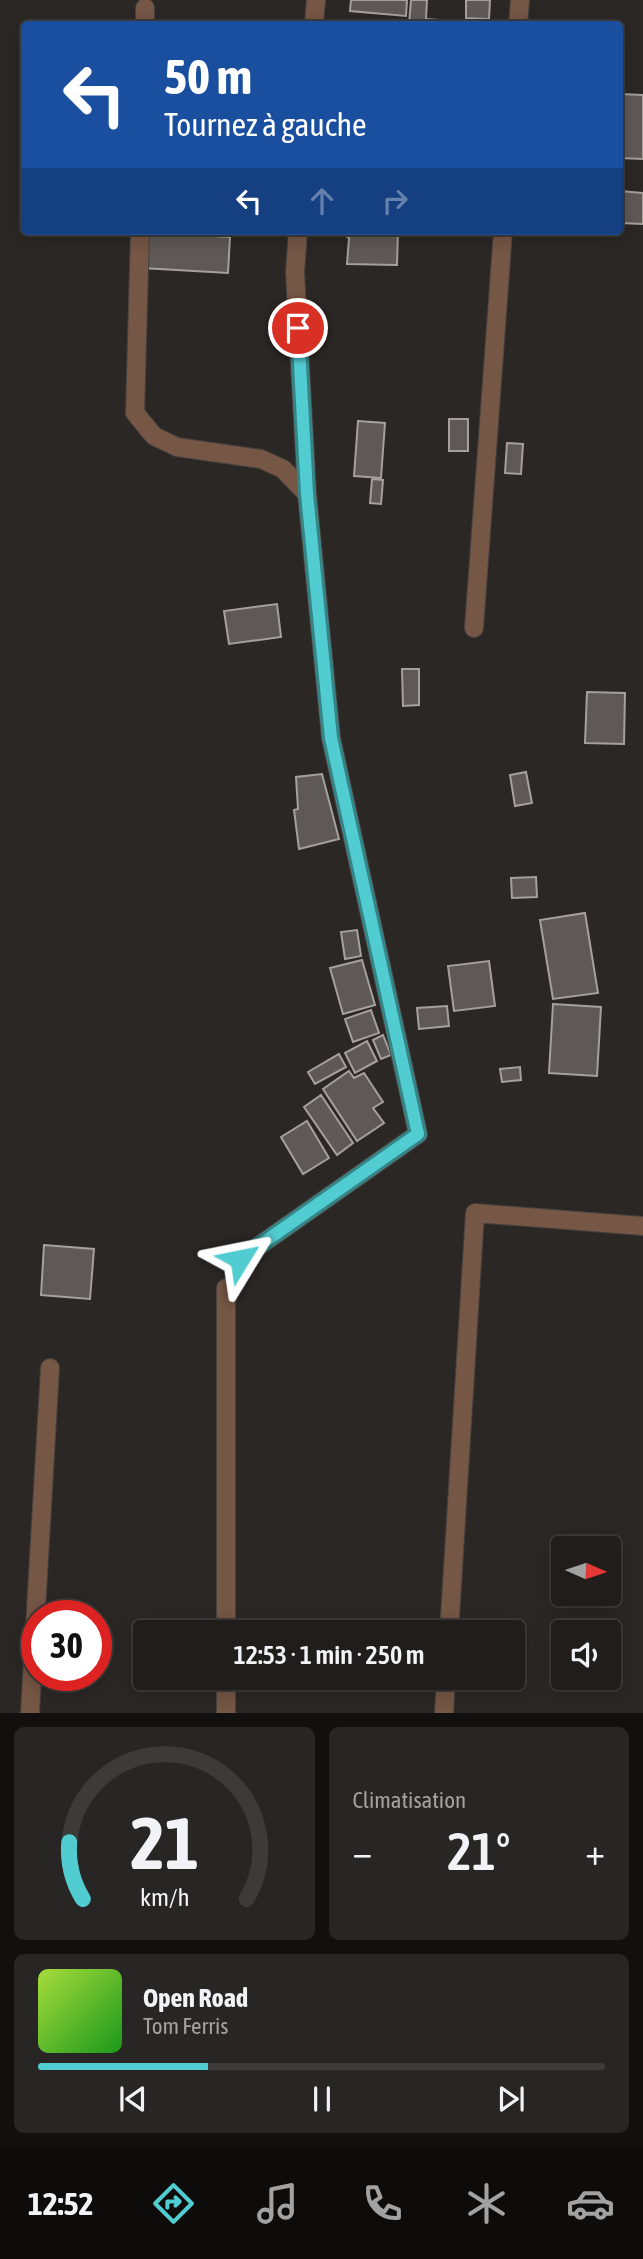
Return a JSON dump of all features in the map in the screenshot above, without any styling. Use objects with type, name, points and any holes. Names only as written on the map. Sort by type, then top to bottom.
[{"type":"street","points":[[314,21],[316,0]]},
{"type":"street","points":[[518,21],[520,0]]},
{"type":"street","points":[[140,235],[135,413],[154,436],[177,447],[261,459],[283,469],[307,494]]},
{"type":"street","points":[[240,1259],[418,1134],[331,738],[307,494],[295,272],[298,235]]},
{"type":"street","points":[[474,628],[503,235]]},
{"type":"street","points":[[450,1620],[475,1213],[643,1226]]},
{"type":"street","points":[[226,1288],[226,1620]]},
{"type":"street","points":[[30,1713],[50,1368]]},
{"type":"street","points":[[226,1690],[226,1713]]},
{"type":"street","points":[[444,1713],[445,1690]]},
{"type":"building","points":[[351,0],[407,0],[406,16],[350,11]]},
{"type":"building","points":[[411,0],[427,0],[426,19],[452,21],[409,21]]},
{"type":"building","points":[[466,0],[490,0],[489,19],[466,18]]},
{"type":"building","points":[[623,94],[643,95],[643,159],[623,158]]},
{"type":"building","points":[[623,191],[643,193],[643,224],[623,223]]},
{"type":"building","points":[[143,235],[230,237],[228,273],[142,268]]},
{"type":"building","points":[[344,235],[398,235],[397,265],[347,264],[349,238]]},
{"type":"building","points":[[449,419],[468,419],[468,451],[449,451]]},
{"type":"building","points":[[358,421],[385,423],[381,478],[354,476]]},
{"type":"building","points":[[507,443],[523,444],[521,474],[505,473]]},
{"type":"building","points":[[372,479],[383,480],[381,504],[370,503]]},
{"type":"building","points":[[277,604],[281,637],[229,644],[224,611]]},
{"type":"building","points":[[402,669],[419,669],[419,705],[403,706]]},
{"type":"building","points":[[587,692],[625,693],[624,744],[585,743]]},
{"type":"building","points":[[526,772],[532,803],[515,806],[510,775]]},
{"type":"building","points":[[322,774],[339,839],[299,849],[294,810],[298,809],[296,777]]},
{"type":"building","points":[[536,877],[537,897],[512,898],[511,878]]},
{"type":"building","points":[[585,913],[598,993],[553,999],[540,920]]},
{"type":"building","points":[[357,930],[361,956],[345,959],[341,932]]},
{"type":"building","points":[[362,960],[375,1005],[343,1014],[330,968]]},
{"type":"building","points":[[489,961],[495,1006],[454,1011],[448,966]]},
{"type":"building","points":[[553,1004],[601,1007],[597,1076],[549,1073]]},
{"type":"building","points":[[447,1006],[449,1026],[419,1029],[417,1008]]},
{"type":"building","points":[[371,1010],[379,1033],[353,1042],[345,1019]]},
{"type":"building","points":[[383,1035],[391,1055],[381,1059],[373,1040]]},
{"type":"building","points":[[367,1041],[377,1061],[355,1073],[345,1053]]},
{"type":"building","points":[[339,1054],[346,1067],[315,1084],[308,1072]]},
{"type":"building","points":[[520,1067],[521,1080],[502,1082],[500,1069]]},
{"type":"building","points":[[349,1071],[354,1078],[364,1073],[383,1102],[373,1108],[384,1123],[357,1141],[323,1089]]},
{"type":"building","points":[[321,1095],[353,1143],[337,1155],[304,1107]]},
{"type":"building","points":[[307,1121],[329,1158],[303,1174],[281,1137]]},
{"type":"building","points":[[44,1245],[94,1249],[90,1299],[41,1295]]},
{"type":"route","points":[[240,1259],[418,1134],[331,738],[307,494],[298,328]]}]
